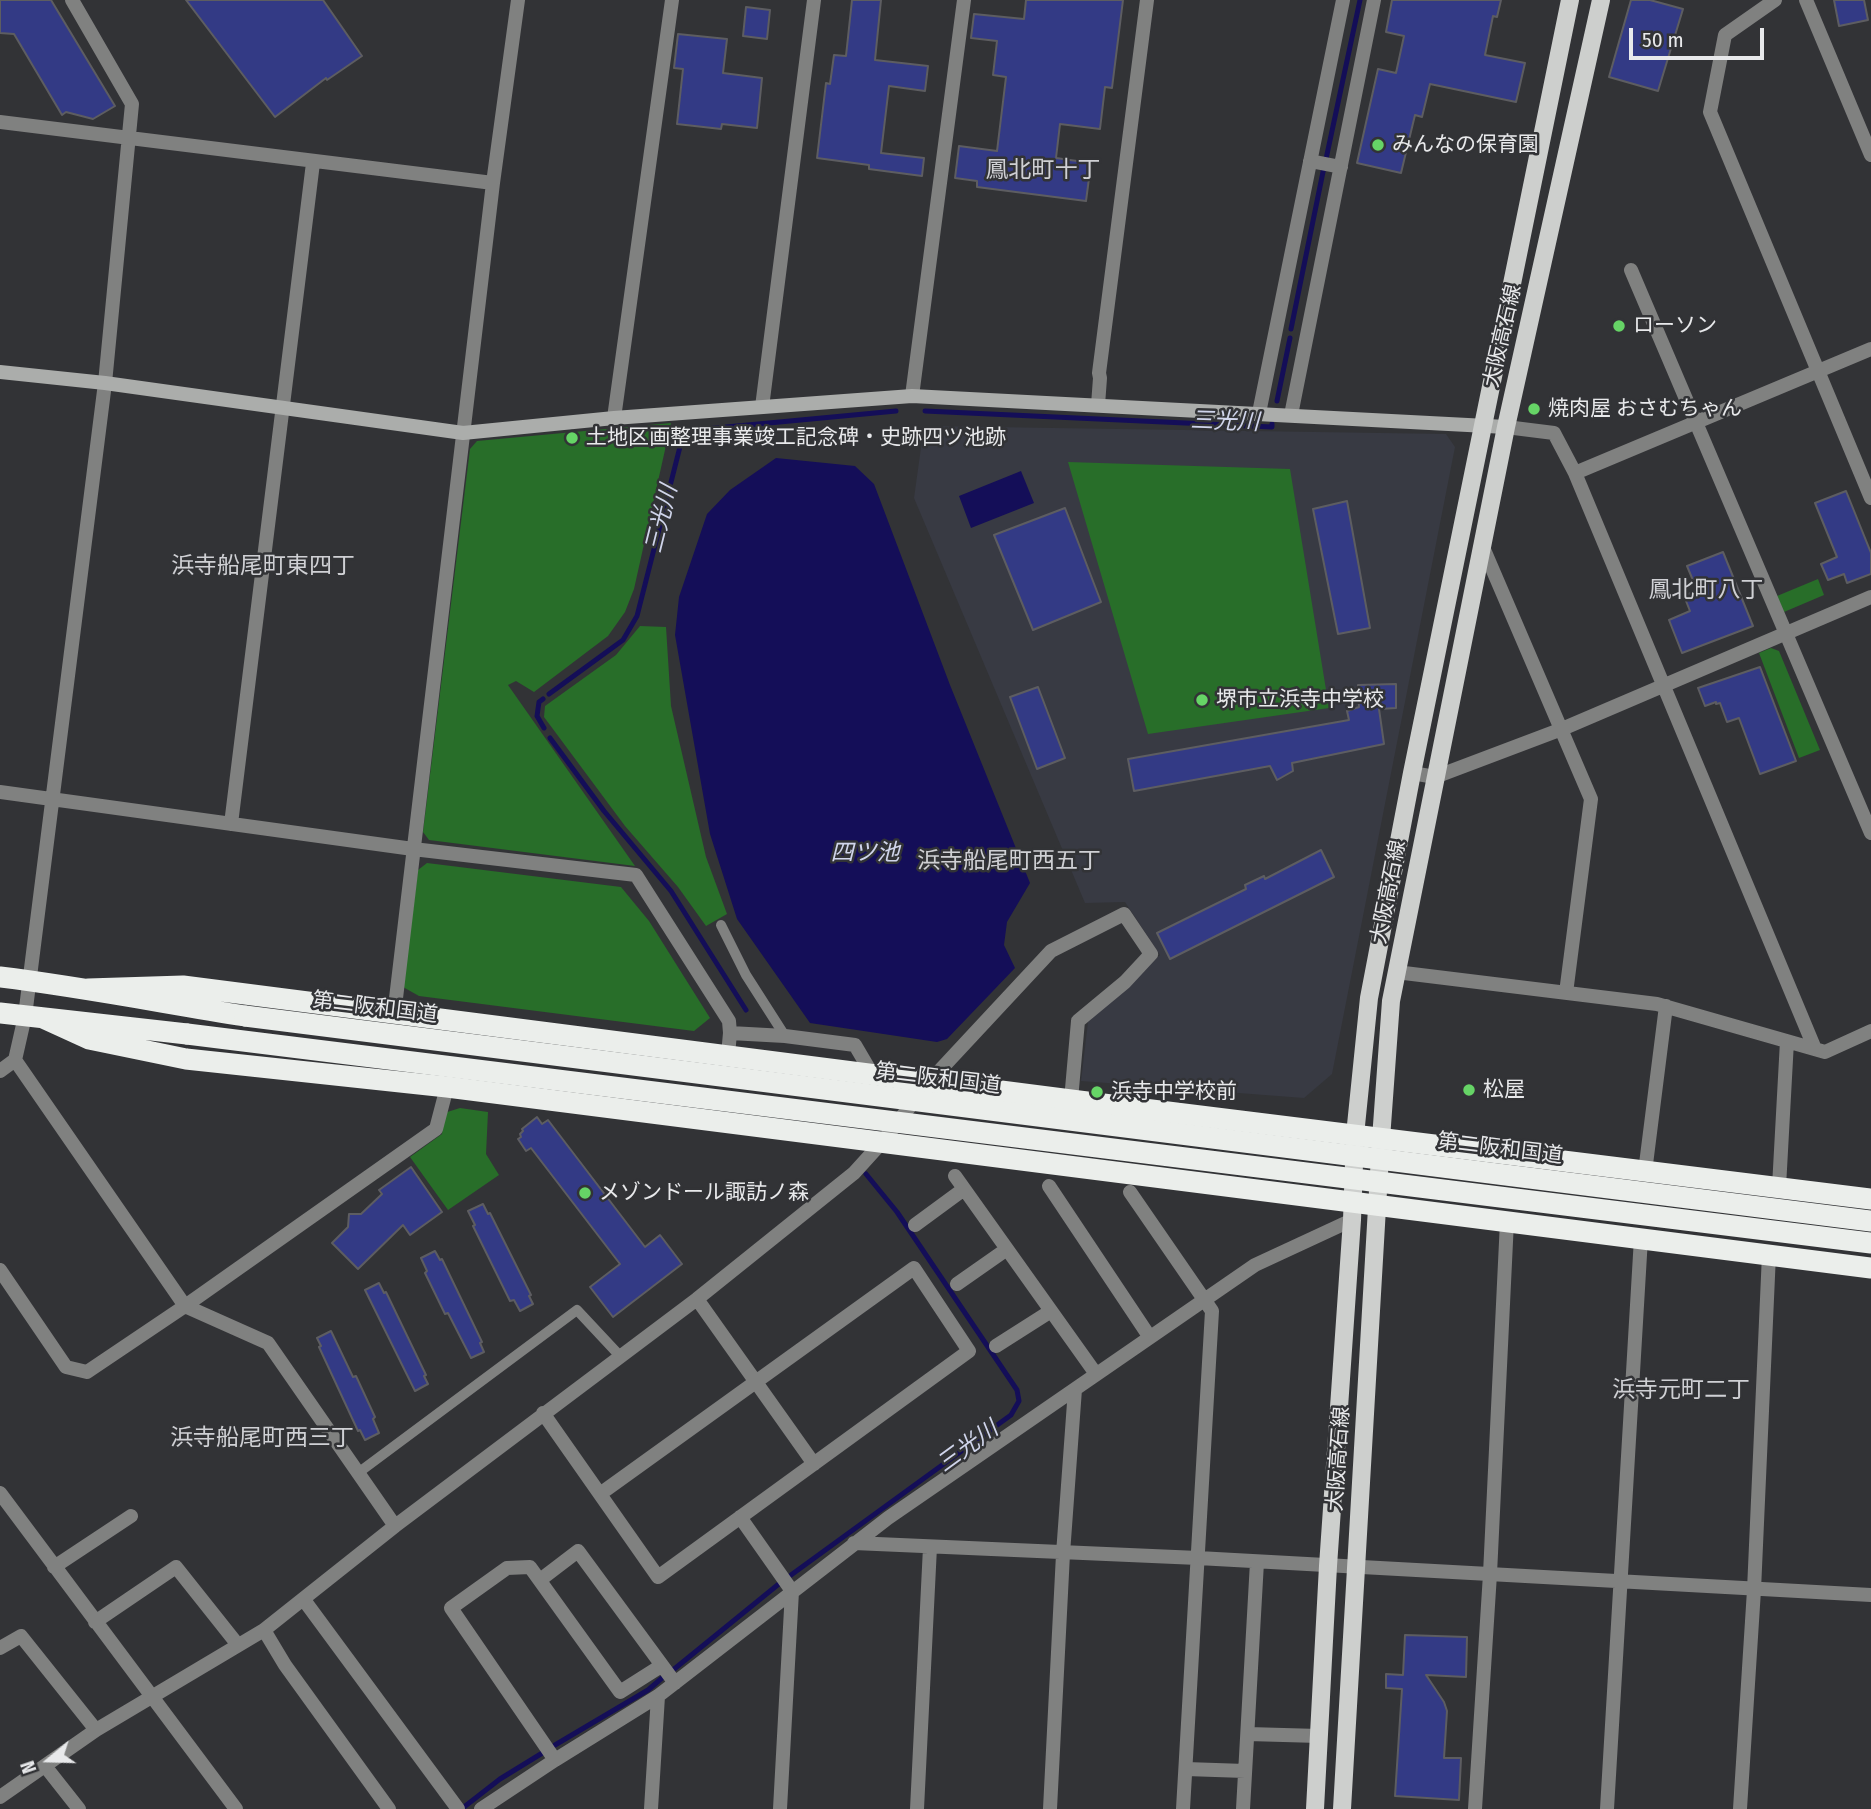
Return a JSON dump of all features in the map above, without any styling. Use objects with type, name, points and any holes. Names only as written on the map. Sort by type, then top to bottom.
[{"type":"highway","name":"第二阪和国道","points":[[0,977],[244,1016],[1871,1221]]},
{"type":"highway","points":[[88,989],[183,986],[1871,1199]]},
{"type":"highway","points":[[0,1013],[1871,1243]]},
{"type":"highway","points":[[34,1017],[89,1040],[186,1059],[447,1087],[883,1141],[1352,1211],[1378,1205],[1871,1268]]},
{"type":"main road","name":"大阪高石線","points":[[1315,1809],[1355,1135],[1370,998],[1412,773],[1570,0]]},
{"type":"main road","name":"大阪高石線","points":[[1342,1809],[1391,1001],[1506,426],[1601,0]]},
{"type":"street","points":[[0,1071],[15,1060],[34,1017],[28,980],[105,383],[130,137],[132,104],[72,0]]},
{"type":"street","points":[[394,1014],[493,183],[518,0]]},
{"type":"street","points":[[614,418],[672,0]]},
{"type":"street","points":[[762,407],[814,0]]},
{"type":"street","points":[[912,396],[964,0]]},
{"type":"street","points":[[1098,405],[1099,373],[1147,0]]},
{"type":"street","points":[[1260,413],[1315,162],[1343,0]]},
{"type":"street","points":[[1288,415],[1374,0]]},
{"type":"street","points":[[1775,0],[1725,35],[1710,112],[1871,498]]},
{"type":"street","points":[[1806,0],[1871,155]]},
{"type":"street","points":[[0,122],[313,163],[493,183]]},
{"type":"street","points":[[1315,162],[1338,167]]},
{"type":"street","points":[[231,824],[313,163]]},
{"type":"street","points":[[1630,270],[1871,833]]},
{"type":"street","points":[[1574,473],[1871,349]]},
{"type":"street","points":[[0,372],[105,383],[463,433],[614,418],[912,396],[1485,424],[1554,433],[1574,473],[1815,1049]]},
{"type":"street","points":[[1482,545],[1591,799],[1566,993]]},
{"type":"street","points":[[1412,773],[1435,777],[1562,729],[1871,597]]},
{"type":"street","points":[[0,792],[414,849],[636,876],[729,1021],[728,1055]]},
{"type":"street","points":[[0,1797],[96,1730],[264,1630],[542,1413],[696,1299],[853,1173],[883,1141],[929,1082],[1051,951],[1124,914],[1151,954],[1125,982],[1078,1021],[1071,1100]]},
{"type":"street","points":[[1396,972],[1666,1006],[1825,1052],[1871,1031]]},
{"type":"street","points":[[1645,1171],[1666,1006]]},
{"type":"street","points":[[730,1033],[786,1036],[855,1045],[872,1074]]},
{"type":"street","points":[[1779,1187],[1787,1041]]},
{"type":"street","points":[[15,1060],[185,1306],[268,1343],[395,1526]]},
{"type":"street","points":[[0,1270],[66,1367],[87,1372],[436,1129],[447,1087]]},
{"type":"street","points":[[955,1176],[1096,1374]]},
{"type":"street","points":[[1048,1186],[1149,1336]]},
{"type":"street","points":[[915,1225],[964,1189]]},
{"type":"street","points":[[1130,1192],[1212,1311],[1183,1809]]},
{"type":"street","points":[[481,1809],[658,1696],[790,1588],[1149,1336],[1255,1265],[1352,1211]]},
{"type":"street","points":[[1475,1809],[1490,1574],[1507,1221]]},
{"type":"street","points":[[1607,1809],[1642,1238]]},
{"type":"street","points":[[957,1284],[1007,1249]]},
{"type":"street","points":[[1740,1809],[1754,1590],[1769,1254]]},
{"type":"street","points":[[542,1413],[658,1577],[969,1351],[914,1268],[600,1494]]},
{"type":"street","points":[[696,1299],[814,1464]]},
{"type":"street","points":[[996,1346],[1051,1311]]},
{"type":"street","points":[[1050,1809],[1074,1389]]},
{"type":"street","points":[[0,1493],[236,1809]]},
{"type":"street","points":[[54,1567],[131,1516]]},
{"type":"street","points":[[740,1517],[790,1588],[780,1809]]},
{"type":"street","points":[[854,1543],[1198,1558],[1871,1595]]},
{"type":"street","points":[[917,1809],[930,1547]]},
{"type":"street","points":[[540,1580],[578,1551],[675,1683]]},
{"type":"street","points":[[1243,1809],[1257,1562]]},
{"type":"street","points":[[95,1622],[176,1567],[238,1645]]},
{"type":"street","points":[[555,1760],[451,1608],[507,1567],[530,1567],[620,1692],[660,1666]]},
{"type":"street","points":[[304,1600],[458,1809]]},
{"type":"street","points":[[264,1630],[285,1665],[389,1809]]},
{"type":"street","points":[[0,1648],[20,1636],[96,1730]]},
{"type":"street","points":[[651,1809],[658,1696]]},
{"type":"street","points":[[1248,1734],[1319,1736]]},
{"type":"street","points":[[45,1766],[79,1809]]},
{"type":"street","points":[[1186,1769],[1245,1771]]},
{"type":"lane","points":[[721,925],[746,975],[786,1036]]},
{"type":"lane","points":[[358,1474],[577,1310],[620,1356]]},
{"type":"shaded area","name":"堺市立浜寺中学校","points":[[924,426],[1446,434],[1455,447],[1332,1074],[1304,1098],[1081,1081],[1088,1022],[1160,955],[1125,902],[1085,903],[914,498]]},
{"type":"green space","points":[[671,423],[634,589],[625,612],[608,636],[534,692],[516,681],[508,685],[635,866],[429,840],[423,832],[470,449],[477,441]]},
{"type":"green space","points":[[1068,462],[1290,469],[1329,708],[1148,734]]},
{"type":"green space","points":[[1818,579],[1824,595],[1784,612],[1777,596]]},
{"type":"green space","points":[[640,626],[666,627],[671,706],[706,857],[727,914],[706,926],[678,887],[625,826],[544,717],[545,706],[616,655]]},
{"type":"green space","points":[[1771,648],[1779,651],[1820,750],[1799,758],[1759,653]]},
{"type":"green space","points":[[427,863],[621,887],[649,921],[710,1018],[694,1031],[419,996],[403,987],[418,870]]},
{"type":"green space","points":[[460,1108],[488,1112],[486,1154],[499,1175],[448,1210],[410,1157],[442,1134],[444,1113]]},
{"type":"water","name":"四ツ池","points":[[776,458],[855,466],[874,484],[950,685],[1030,883],[1007,922],[1004,945],[1015,968],[947,1039],[937,1042],[810,1023],[737,919],[710,834],[675,635],[679,597],[707,514],[730,490]]},
{"type":"water","points":[[1021,471],[1034,503],[971,528],[959,496]]},
{"type":"building","points":[[0,0],[51,0],[115,106],[93,119],[66,112],[62,115],[14,34],[0,33]]},
{"type":"building","points":[[186,0],[323,0],[362,56],[327,80],[326,78],[275,117]]},
{"type":"building","points":[[852,0],[881,0],[875,60],[928,66],[925,91],[889,86],[881,153],[924,158],[922,176],[817,158],[826,83],[830,84],[834,55],[846,56]]},
{"type":"building","points":[[1026,0],[1123,0],[1112,88],[1105,87],[1100,129],[1060,124],[1056,158],[1091,163],[1086,201],[977,187],[977,181],[955,178],[959,146],[997,151],[1006,77],[993,75],[997,41],[971,38],[974,14],[1024,19]]},
{"type":"building","points":[[1392,0],[1501,0],[1497,17],[1493,16],[1485,55],[1525,63],[1516,102],[1430,84],[1422,117],[1415,115],[1401,173],[1357,163],[1378,69],[1396,73],[1404,36],[1386,32]]},
{"type":"building","points":[[1631,0],[1650,0],[1683,9],[1658,91],[1609,77]]},
{"type":"building","points":[[1834,0],[1864,0],[1868,20],[1839,26]]},
{"type":"building","points":[[746,7],[770,10],[767,39],[743,36]]},
{"type":"building","points":[[678,34],[727,39],[723,73],[762,78],[757,128],[722,124],[721,129],[677,124],[683,69],[674,68]]},
{"type":"building","points":[[1846,491],[1871,553],[1871,574],[1847,583],[1844,574],[1828,580],[1821,564],[1837,557],[1815,503]]},
{"type":"building","points":[[1347,501],[1370,628],[1338,634],[1313,509]]},
{"type":"building","points":[[1065,508],[1101,602],[1033,630],[994,535]]},
{"type":"building","points":[[1723,552],[1753,626],[1682,653],[1669,620],[1690,611],[1684,596],[1697,590],[1687,566]]},
{"type":"building","points":[[1760,667],[1796,761],[1760,774],[1739,718],[1727,722],[1720,703],[1705,706],[1698,688]]},
{"type":"building","points":[[1396,684],[1396,708],[1379,709],[1384,744],[1292,763],[1293,771],[1277,780],[1270,766],[1134,791],[1128,759],[1349,720],[1347,711],[1359,707],[1358,685]]},
{"type":"building","points":[[1038,687],[1065,758],[1037,769],[1010,697]]},
{"type":"building","points":[[1321,850],[1334,877],[1170,959],[1157,933],[1246,889],[1245,885],[1264,876],[1265,879]]},
{"type":"building","name":"メゾンドール諏訪ノ森","points":[[537,1117],[542,1124],[548,1120],[645,1247],[660,1235],[682,1264],[613,1317],[590,1287],[620,1264],[531,1148],[526,1151],[518,1139],[522,1129]]},
{"type":"building","points":[[411,1167],[442,1212],[410,1235],[403,1225],[358,1269],[332,1243],[348,1227],[349,1214],[361,1214],[382,1194],[379,1190]]},
{"type":"building","points":[[483,1204],[531,1295],[529,1296],[533,1304],[520,1311],[514,1300],[510,1301],[473,1226],[475,1225],[468,1211]]},
{"type":"building","points":[[435,1251],[440,1260],[442,1259],[482,1342],[480,1343],[484,1352],[471,1358],[425,1273],[427,1271],[421,1258]]},
{"type":"building","points":[[379,1283],[384,1293],[386,1292],[426,1375],[424,1376],[428,1384],[415,1391],[365,1290]]},
{"type":"building","points":[[331,1331],[375,1417],[373,1419],[379,1433],[365,1440],[360,1430],[358,1431],[319,1347],[321,1346],[317,1338]]},
{"type":"building","points":[[1405,1635],[1467,1637],[1466,1677],[1426,1675],[1447,1711],[1444,1758],[1461,1758],[1459,1800],[1395,1796],[1402,1689],[1386,1688],[1386,1674],[1403,1675]]},
{"type":"waterway","name":"三光川","points":[[1326,159],[1360,0]]},
{"type":"waterway","name":"三光川","points":[[1291,329],[1324,167]]},
{"type":"waterway","name":"三光川","points":[[1277,401],[1290,338]]},
{"type":"waterway","name":"三光川","points":[[549,694],[623,640],[637,616],[684,431],[896,411]]},
{"type":"waterway","name":"三光川","points":[[925,411],[1272,427],[1272,424]]},
{"type":"waterway","name":"三光川","points":[[543,699],[539,702],[537,716],[544,728]]},
{"type":"waterway","name":"三光川","points":[[550,738],[604,811],[671,891],[746,1010]]},
{"type":"waterway","name":"三光川","points":[[791,1575],[1011,1415],[1019,1401],[1017,1390],[897,1212],[866,1174]]},
{"type":"waterway","name":"三光川","points":[[673,1670],[780,1583]]},
{"type":"waterway","name":"三光川","points":[[555,1745],[648,1690],[662,1678]]},
{"type":"waterway","name":"三光川","points":[[464,1807],[500,1779],[544,1752]]},
{"type":"place","name":"みんなの保育園","points":[[1378,145]]},
{"type":"place","name":"ローソン","points":[[1619,326]]},
{"type":"place","name":"焼肉屋 おさむちゃん","points":[[1534,409]]},
{"type":"place","name":"土地区画整理事業竣工記念碑・史跡四ツ池跡","points":[[572,438]]},
{"type":"place","name":"堺市立浜寺中学校","points":[[1202,700]]},
{"type":"place","name":"松屋","points":[[1469,1090]]},
{"type":"place","name":"浜寺中学校前","points":[[1097,1092]]},
{"type":"place","name":"メゾンドール諏訪ノ森","points":[[585,1193]]},
{"type":"district","name":"鳳北町十丁","points":[[1043,171]]},
{"type":"district","name":"浜寺船尾町東四丁","points":[[263,567]]},
{"type":"district","name":"鳳北町八丁","points":[[1706,591]]},
{"type":"district","name":"浜寺船尾町西五丁","points":[[1009,862]]},
{"type":"district","name":"浜寺元町二丁","points":[[1681,1391]]},
{"type":"district","name":"浜寺船尾町西三丁","points":[[262,1439]]}]
